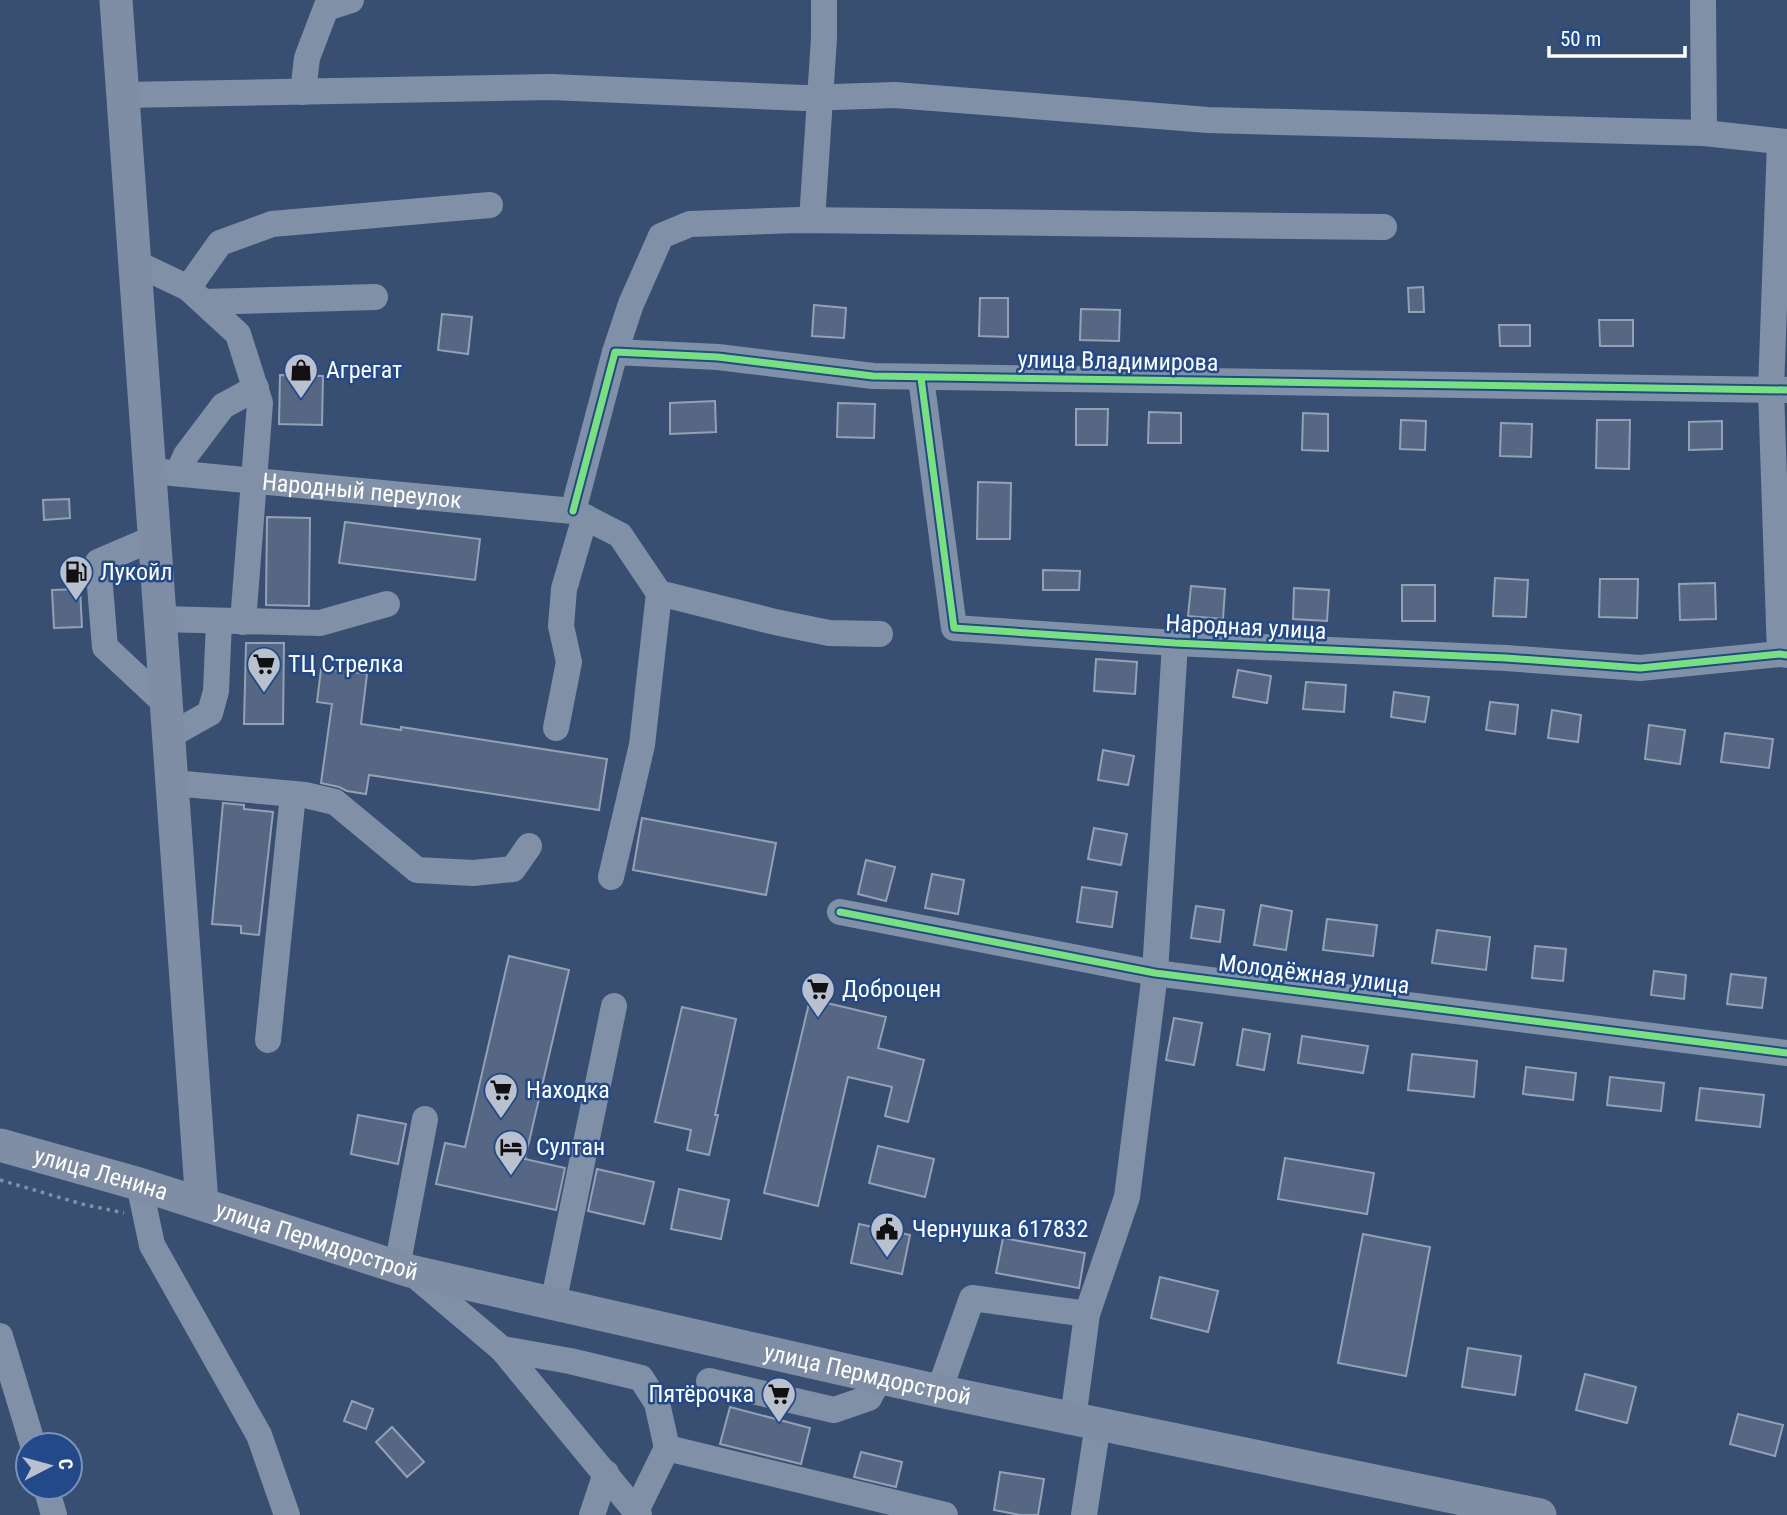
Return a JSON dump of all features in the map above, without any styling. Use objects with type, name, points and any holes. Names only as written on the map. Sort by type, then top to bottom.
[{"type":"main road","points":[[116,0],[136,263],[164,472],[154,538],[202,1204]]},
{"type":"main road","name":"улица Ленина","points":[[0,1145],[202,1204]]},
{"type":"main road","name":"улица Пермдорстрой","points":[[202,1204],[403,1269],[553,1304],[1471,1508],[1540,1515]]},
{"type":"street","points":[[303,92],[307,58],[327,8],[351,0]]},
{"type":"street","points":[[812,220],[824,0]]},
{"type":"street","points":[[1703,0],[1704,133]]},
{"type":"street","points":[[124,95],[551,87],[819,97],[895,95],[1208,120],[1704,133],[1784,142],[1779,390],[1784,654]]},
{"type":"street","points":[[196,295],[220,243],[272,225],[489,205]]},
{"type":"street","points":[[556,729],[569,662],[561,626],[564,589],[579,514],[615,352],[631,304],[661,236],[690,224],[812,220],[1384,227]]},
{"type":"street","points":[[136,263],[196,295],[238,334],[260,403],[253,481],[231,621],[210,713],[168,720],[104,647],[98,562],[154,538]]},
{"type":"street","points":[[196,295],[375,297]]},
{"type":"street","name":"улица Владимирова","points":[[615,352],[718,357],[873,376],[921,378],[1779,390]]},
{"type":"street","name":"Народная улица","points":[[921,378],[954,628],[1175,643],[1506,658],[1640,668],[1784,654]]},
{"type":"street","points":[[164,472],[186,455],[223,406],[256,388]]},
{"type":"street","name":"Народный переулок","points":[[164,472],[579,514]]},
{"type":"street","points":[[579,514],[620,535],[659,593],[642,746],[611,877]]},
{"type":"street","points":[[659,593],[829,633],[880,634]]},
{"type":"street","points":[[160,619],[320,624],[387,604]]},
{"type":"street","points":[[1084,1515],[1087,1314],[1127,1198],[1155,973],[1175,643]]},
{"type":"street","points":[[173,783],[293,794],[335,802],[417,870],[473,873],[513,869],[529,846]]},
{"type":"street","points":[[268,1040],[293,794]]},
{"type":"street","name":"Молодёжная улица","points":[[840,912],[1155,973],[1787,1053]]},
{"type":"street","points":[[553,1304],[614,1006]]},
{"type":"street","points":[[425,1119],[403,1269],[502,1349],[638,1513],[667,1448],[657,1403],[640,1378],[502,1349]]},
{"type":"street","points":[[139,1184],[152,1245],[259,1434],[287,1515]]},
{"type":"street","points":[[939,1391],[972,1298],[1087,1314]]},
{"type":"street","points":[[0,1336],[29,1431]]},
{"type":"street","points":[[709,1381],[834,1410],[869,1398],[880,1377]]},
{"type":"street","points":[[667,1448],[945,1515]]},
{"type":"street","points":[[592,1515],[606,1473]]},
{"type":"path","points":[[0,1180],[82,1204],[146,1217]]},
{"type":"building","points":[[1423,287],[1424,312],[1409,312],[1408,288]]},
{"type":"building","points":[[980,298],[1008,298],[1008,337],[979,336]]},
{"type":"building","points":[[814,305],[846,308],[844,338],[812,336]]},
{"type":"building","points":[[1081,309],[1120,310],[1119,341],[1080,340]]},
{"type":"building","points":[[442,314],[472,317],[468,354],[438,350]]},
{"type":"building","points":[[1599,320],[1633,320],[1633,346],[1600,346]]},
{"type":"building","points":[[1499,325],[1530,325],[1530,346],[1500,346]]},
{"type":"building","name":"Агрегат","points":[[280,375],[323,376],[322,425],[279,424]]},
{"type":"building","points":[[715,401],[716,432],[670,434],[670,403]]},
{"type":"building","points":[[838,403],[875,404],[874,438],[837,437]]},
{"type":"building","points":[[1076,409],[1108,409],[1107,445],[1076,445]]},
{"type":"building","points":[[1149,412],[1181,413],[1181,443],[1148,443]]},
{"type":"building","points":[[1303,413],[1328,414],[1328,451],[1302,450]]},
{"type":"building","points":[[1401,420],[1426,421],[1425,450],[1400,449]]},
{"type":"building","points":[[1597,420],[1630,420],[1629,469],[1596,468]]},
{"type":"building","points":[[1722,421],[1722,449],[1689,450],[1689,422]]},
{"type":"building","points":[[1501,423],[1532,424],[1531,457],[1500,456]]},
{"type":"building","points":[[978,482],[1011,483],[1010,539],[977,539]]},
{"type":"building","points":[[69,499],[70,518],[44,520],[43,500]]},
{"type":"building","points":[[267,517],[310,518],[309,606],[266,605]]},
{"type":"building","points":[[345,522],[480,539],[475,580],[339,563]]},
{"type":"building","points":[[1043,570],[1080,571],[1079,590],[1043,590]]},
{"type":"building","points":[[1495,578],[1528,580],[1526,617],[1493,616]]},
{"type":"building","points":[[1600,579],[1638,579],[1637,618],[1599,617]]},
{"type":"building","points":[[1715,583],[1716,619],[1680,620],[1679,584]]},
{"type":"building","points":[[1402,585],[1435,585],[1435,621],[1402,621]]},
{"type":"building","points":[[1191,586],[1225,589],[1223,619],[1188,616]]},
{"type":"building","points":[[1294,588],[1329,590],[1327,621],[1293,619]]},
{"type":"building","points":[[80,589],[82,627],[54,628],[52,590]]},
{"type":"building","name":"ТЦ Стрелка","points":[[246,643],[284,643],[283,724],[244,724]]},
{"type":"building","points":[[1096,659],[1137,662],[1135,694],[1094,691]]},
{"type":"building","points":[[321,669],[367,674],[361,724],[401,730],[401,727],[607,759],[599,810],[369,775],[366,794],[321,783],[332,704],[317,702]]},
{"type":"building","points":[[1238,670],[1271,676],[1267,703],[1233,697]]},
{"type":"building","points":[[1306,682],[1346,685],[1344,712],[1303,709]]},
{"type":"building","points":[[1394,692],[1429,697],[1425,722],[1391,717]]},
{"type":"building","points":[[1490,702],[1518,705],[1515,734],[1486,730]]},
{"type":"building","points":[[1552,710],[1581,715],[1578,742],[1548,738]]},
{"type":"building","points":[[1649,725],[1685,730],[1680,764],[1645,759]]},
{"type":"building","points":[[1725,733],[1773,739],[1769,768],[1721,762]]},
{"type":"building","points":[[1103,750],[1134,756],[1128,785],[1098,780]]},
{"type":"building","points":[[223,803],[244,805],[244,809],[273,812],[259,935],[241,933],[241,926],[212,924]]},
{"type":"building","points":[[642,818],[776,843],[766,895],[633,870]]},
{"type":"building","points":[[1094,828],[1127,834],[1121,865],[1088,859]]},
{"type":"building","points":[[866,860],[895,867],[886,901],[858,894]]},
{"type":"building","points":[[932,874],[964,880],[958,914],[925,908]]},
{"type":"building","points":[[1082,887],[1117,892],[1112,927],[1077,922]]},
{"type":"building","points":[[1261,905],[1292,911],[1286,950],[1254,945]]},
{"type":"building","points":[[1196,906],[1224,910],[1220,942],[1191,938]]},
{"type":"building","points":[[1327,919],[1377,925],[1373,956],[1323,950]]},
{"type":"building","points":[[1437,930],[1490,937],[1486,970],[1432,963]]},
{"type":"building","points":[[1535,946],[1566,949],[1563,981],[1532,978]]},
{"type":"building","points":[[509,956],[569,970],[525,1159],[565,1168],[556,1210],[436,1184],[445,1143],[465,1147]]},
{"type":"building","points":[[1654,971],[1686,975],[1684,999],[1651,995]]},
{"type":"building","points":[[1731,974],[1766,978],[1762,1008],[1727,1004]]},
{"type":"building","points":[[810,999],[886,1017],[878,1048],[924,1060],[908,1122],[885,1116],[892,1087],[848,1077],[818,1206],[764,1193]]},
{"type":"building","points":[[682,1007],[736,1019],[709,1155],[687,1150],[691,1130],[655,1122]]},
{"type":"building","points":[[1174,1018],[1202,1023],[1194,1065],[1166,1060]]},
{"type":"building","points":[[1243,1029],[1270,1034],[1264,1070],[1237,1065]]},
{"type":"building","points":[[1302,1036],[1368,1046],[1363,1073],[1298,1063]]},
{"type":"building","points":[[1412,1054],[1477,1061],[1474,1097],[1408,1090]]},
{"type":"building","points":[[1526,1067],[1576,1073],[1573,1100],[1523,1094]]},
{"type":"building","points":[[1610,1077],[1664,1083],[1661,1111],[1607,1105]]},
{"type":"building","points":[[1700,1088],[1764,1095],[1760,1127],[1696,1120]]},
{"type":"building","points":[[358,1115],[406,1124],[398,1164],[351,1154]]},
{"type":"building","points":[[878,1146],[934,1159],[925,1197],[869,1183]]},
{"type":"building","points":[[1285,1158],[1374,1173],[1367,1214],[1278,1199]]},
{"type":"building","points":[[597,1169],[654,1182],[644,1224],[588,1211]]},
{"type":"building","points":[[679,1189],[729,1200],[721,1239],[671,1229]]},
{"type":"building","points":[[859,1224],[910,1235],[902,1274],[851,1263]]},
{"type":"building","points":[[1363,1234],[1430,1247],[1406,1376],[1338,1363]]},
{"type":"building","points":[[1003,1238],[1085,1253],[1079,1288],[996,1273]]},
{"type":"building","points":[[1160,1277],[1218,1291],[1208,1332],[1151,1318]]},
{"type":"building","points":[[1468,1348],[1521,1356],[1515,1395],[1462,1387]]},
{"type":"building","points":[[1585,1374],[1636,1387],[1627,1423],[1576,1410]]},
{"type":"building","points":[[352,1401],[373,1409],[366,1429],[344,1421]]},
{"type":"building","points":[[730,1407],[810,1428],[801,1464],[720,1444]]},
{"type":"building","points":[[1738,1414],[1783,1425],[1775,1456],[1730,1444]]},
{"type":"building","points":[[392,1427],[424,1462],[407,1477],[376,1442]]},
{"type":"building","points":[[861,1452],[902,1462],[896,1487],[854,1477]]},
{"type":"building","points":[[1000,1472],[1044,1479],[1038,1515],[994,1510]]},
{"type":"cycle path","points":[[573,511],[615,352],[718,357],[873,376],[1787,390]]},
{"type":"cycle path","points":[[921,378],[954,628],[1175,643],[1506,658],[1640,668],[1787,655]]},
{"type":"cycle path","points":[[840,912],[1155,973],[1787,1053]]},
{"type":"place","name":"Агрегат","points":[[301,400]]},
{"type":"place","name":"Лукойл","points":[[76,602]]},
{"type":"place","name":"ТЦ Стрелка","points":[[264,694]]},
{"type":"place","name":"Доброцен","points":[[818,1019]]},
{"type":"place","name":"Находка","points":[[501,1120]]},
{"type":"place","name":"Султан","points":[[511,1177]]},
{"type":"place","name":"Чернушка 617832","points":[[887,1259]]},
{"type":"place","name":"Пятёрочка","points":[[779,1424]]}]
